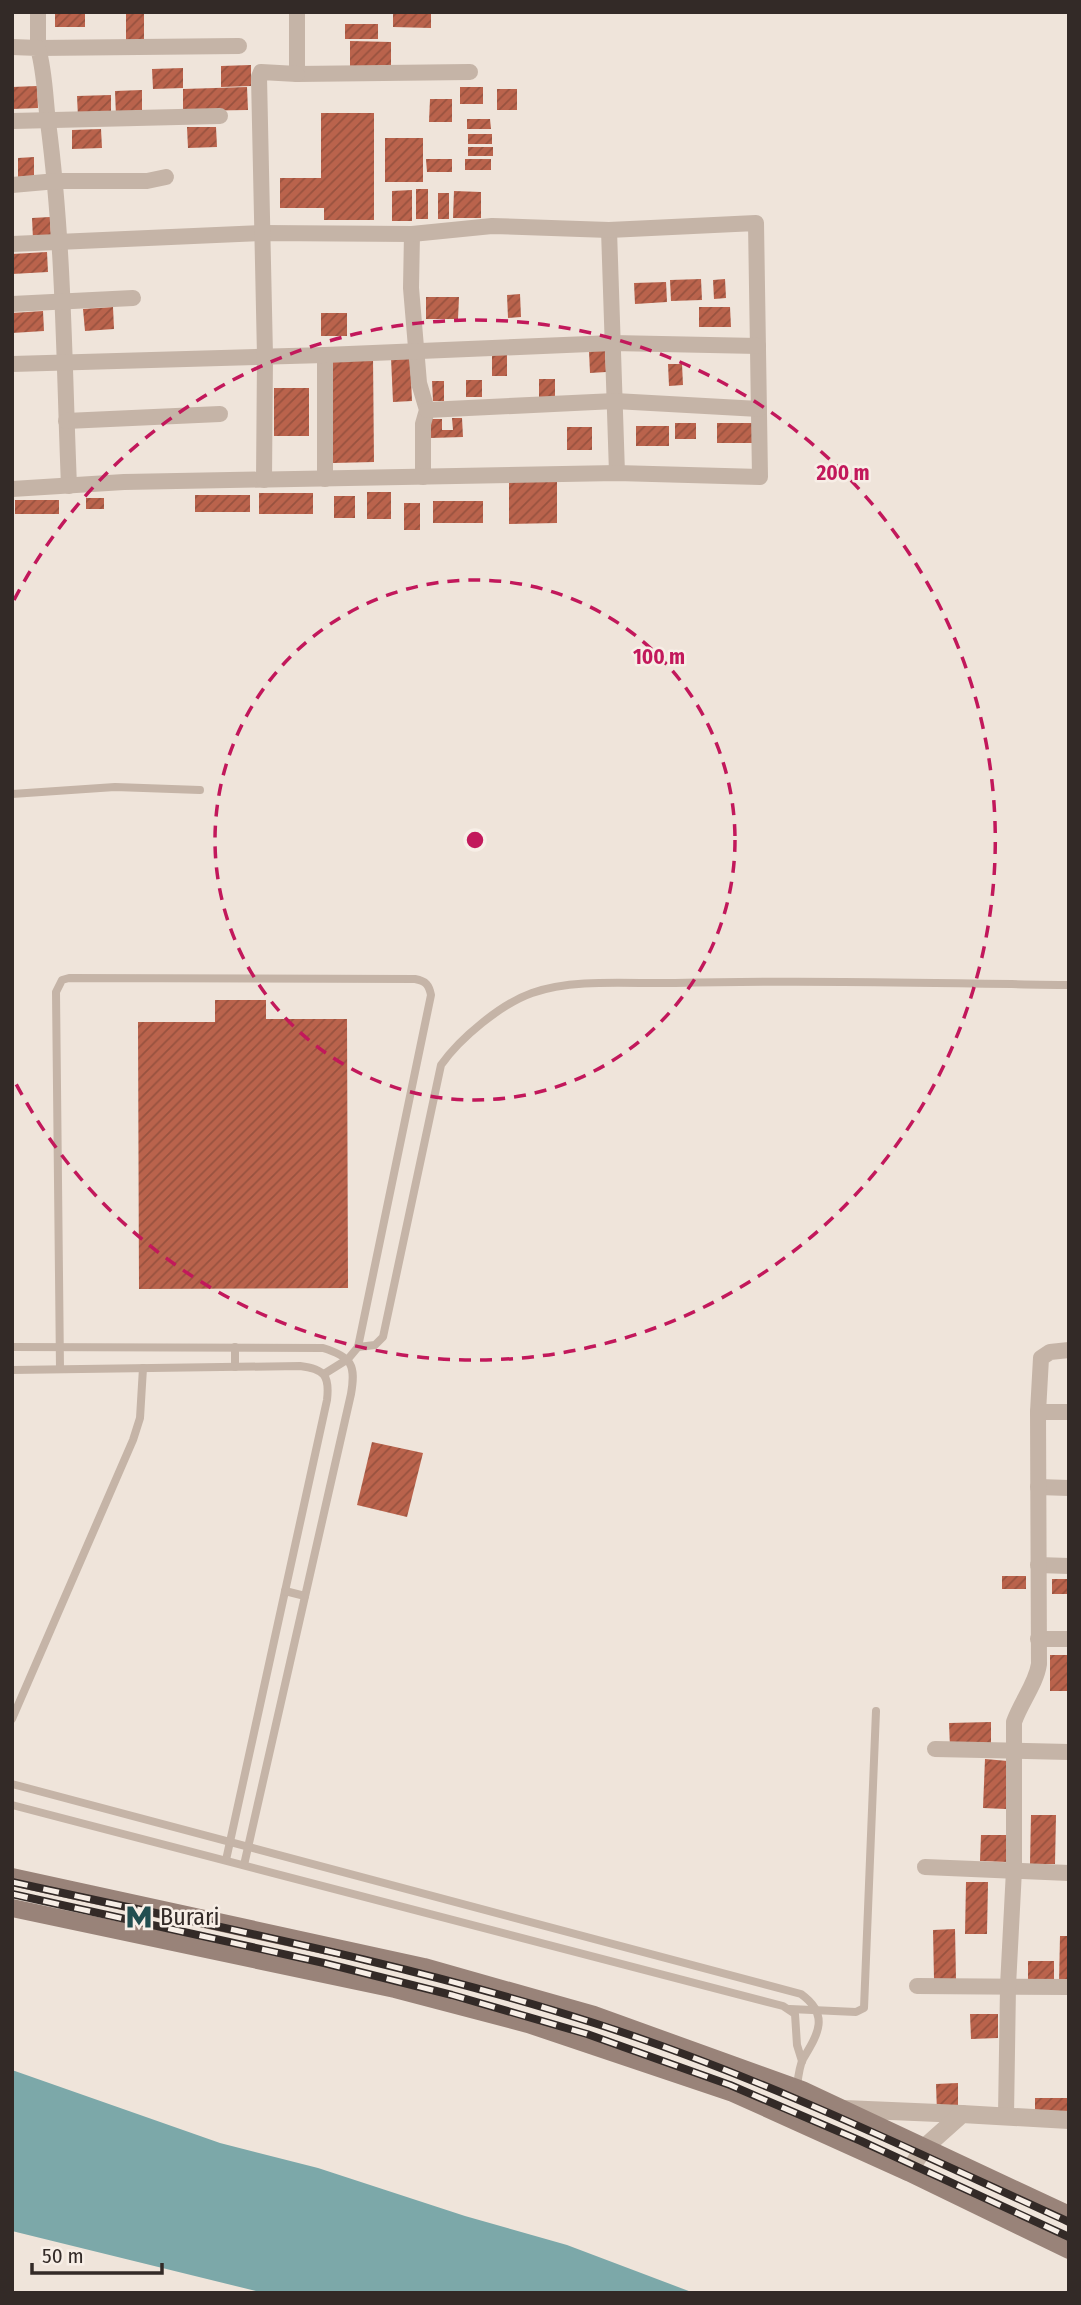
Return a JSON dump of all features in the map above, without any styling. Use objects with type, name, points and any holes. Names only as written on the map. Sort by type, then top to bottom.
[{"type":"main road","points":[[12,1877],[425,1967],[594,2015],[796,2088],[1069,2215]]},
{"type":"main road","points":[[12,1908],[395,1989],[528,2024],[733,2093],[908,2172],[1069,2250]]},
{"type":"street","points":[[38,12],[38,48],[44,69],[57,181],[69,486]]},
{"type":"street","points":[[297,12],[297,74]]},
{"type":"street","points":[[12,47],[239,46]]},
{"type":"street","points":[[264,480],[265,356],[259,75],[261,72],[470,72]]},
{"type":"street","points":[[12,121],[48,118],[220,116]]},
{"type":"street","points":[[12,185],[57,181],[147,181],[166,177]]},
{"type":"street","points":[[12,244],[262,233],[412,234],[492,226],[609,230],[756,223],[760,477],[617,473],[124,482],[12,489]]},
{"type":"street","points":[[609,230],[617,473]]},
{"type":"street","points":[[412,234],[411,288],[416,349],[419,383],[427,410],[423,424],[423,477]]},
{"type":"street","points":[[12,304],[133,298]]},
{"type":"street","points":[[12,364],[325,355],[613,342],[758,346]]},
{"type":"street","points":[[325,355],[325,479]]},
{"type":"street","points":[[427,410],[615,401],[759,409]]},
{"type":"street","points":[[66,421],[220,414]]},
{"type":"street","points":[[1006,2116],[1008,1986],[1014,1870],[1014,1722],[1019,1706],[1038,1674],[1038,1412],[1041,1358],[1050,1352],[1069,1350]]},
{"type":"street","points":[[1038,1412],[1069,1412]]},
{"type":"street","points":[[1038,1487],[1069,1488]]},
{"type":"street","points":[[1038,1565],[1069,1566]]},
{"type":"street","points":[[1038,1639],[1069,1639]]},
{"type":"street","points":[[935,1749],[1069,1752]]},
{"type":"street","points":[[925,1867],[1069,1873]]},
{"type":"street","points":[[917,1986],[1069,1987]]},
{"type":"street","points":[[843,2109],[1069,2120]]},
{"type":"street","points":[[908,2172],[925,2147],[962,2114]]},
{"type":"lane","points":[[12,794],[115,787],[200,790]]},
{"type":"lane","points":[[60,1369],[56,992],[62,980],[424,981],[429,986],[431,995],[359,1347],[348,1359],[324,1374]]},
{"type":"lane","points":[[359,1347],[375,1345],[383,1337],[442,1065],[448,1055],[491,1017],[514,1002],[532,993],[565,985],[758,981],[1069,985]]},
{"type":"lane","points":[[12,1347],[323,1348],[340,1353],[348,1359],[354,1378],[244,1865]]},
{"type":"lane","points":[[235,1347],[235,1367]]},
{"type":"lane","points":[[12,1370],[300,1366],[313,1368],[324,1374],[328,1386],[327,1399],[226,1860]]},
{"type":"lane","points":[[12,1719],[133,1440],[141,1418],[143,1368]]},
{"type":"lane","points":[[285,1591],[305,1596]]},
{"type":"lane","points":[[12,1805],[790,2009],[856,2012],[864,2008],[876,1711]]},
{"type":"lane","points":[[12,1783],[801,1994],[816,2010],[819,2027],[815,2041],[802,2061],[796,2088]]},
{"type":"lane","points":[[790,2009],[797,2020],[797,2045],[802,2061]]},
{"type":"water","points":[[12,2070],[220,2143],[318,2168],[465,2216],[567,2245],[694,2293],[264,2293],[12,2231]]},
{"type":"building","points":[[55,12],[85,12],[85,27],[55,27]]},
{"type":"building","points":[[393,12],[431,12],[431,28],[393,27]]},
{"type":"building","points":[[126,14],[144,14],[144,40],[126,40]]},
{"type":"building","points":[[345,24],[378,24],[378,39],[345,39]]},
{"type":"building","points":[[350,41],[391,42],[391,67],[350,67]]},
{"type":"building","points":[[251,65],[251,86],[221,87],[221,66]]},
{"type":"building","points":[[183,68],[183,88],[153,89],[152,69]]},
{"type":"building","points":[[37,86],[38,108],[12,109],[12,87]]},
{"type":"building","points":[[247,87],[248,110],[183,111],[183,89]]},
{"type":"building","points":[[460,87],[483,87],[483,104],[460,104]]},
{"type":"building","points":[[497,89],[517,89],[517,110],[497,110]]},
{"type":"building","points":[[142,90],[142,115],[116,116],[115,91]]},
{"type":"building","points":[[111,95],[111,117],[78,117],[77,96]]},
{"type":"building","points":[[430,99],[452,99],[452,122],[429,122]]},
{"type":"building","points":[[321,113],[374,113],[374,220],[324,220],[324,208],[280,208],[280,178],[321,178]]},
{"type":"building","points":[[467,119],[490,119],[491,129],[467,129]]},
{"type":"building","points":[[187,127],[216,127],[217,147],[188,148]]},
{"type":"building","points":[[101,129],[102,148],[72,149],[72,130]]},
{"type":"building","points":[[468,134],[492,134],[492,144],[468,144]]},
{"type":"building","points":[[385,138],[423,138],[423,182],[385,182]]},
{"type":"building","points":[[468,147],[493,147],[493,156],[468,156]]},
{"type":"building","points":[[34,157],[34,176],[18,177],[18,158]]},
{"type":"building","points":[[426,159],[452,159],[452,172],[427,172]]},
{"type":"building","points":[[465,159],[491,159],[491,170],[465,170]]},
{"type":"building","points":[[416,189],[428,189],[428,219],[416,219]]},
{"type":"building","points":[[412,190],[412,221],[392,221],[392,191]]},
{"type":"building","points":[[454,191],[481,192],[481,218],[453,218]]},
{"type":"building","points":[[438,193],[449,193],[449,219],[438,219]]},
{"type":"building","points":[[50,217],[51,239],[33,239],[32,218]]},
{"type":"building","points":[[47,252],[48,272],[12,274],[12,254]]},
{"type":"building","points":[[701,279],[702,300],[671,301],[670,280]]},
{"type":"building","points":[[725,279],[726,298],[714,299],[713,280]]},
{"type":"building","points":[[666,282],[667,302],[635,304],[634,283]]},
{"type":"building","points":[[520,294],[521,317],[508,318],[507,295]]},
{"type":"building","points":[[426,297],[459,297],[458,319],[426,319]]},
{"type":"building","points":[[113,307],[114,329],[85,331],[83,309]]},
{"type":"building","points":[[699,307],[730,307],[731,327],[699,327]]},
{"type":"building","points":[[43,311],[44,331],[12,333],[12,313]]},
{"type":"building","points":[[321,313],[347,313],[347,336],[321,336]]},
{"type":"building","points":[[589,351],[605,351],[606,372],[590,373]]},
{"type":"building","points":[[492,355],[507,355],[507,376],[492,376]]},
{"type":"building","points":[[410,357],[412,401],[393,402],[391,358]]},
{"type":"building","points":[[333,358],[373,358],[374,462],[333,463]]},
{"type":"building","points":[[668,364],[682,364],[683,385],[669,386]]},
{"type":"building","points":[[539,379],[555,379],[555,398],[539,398]]},
{"type":"building","points":[[466,380],[482,380],[482,397],[466,397]]},
{"type":"building","points":[[432,381],[444,381],[444,401],[433,401]]},
{"type":"building","points":[[274,388],[309,388],[309,436],[274,436]]},
{"type":"building","points":[[452,418],[462,418],[463,437],[430,438],[429,419],[442,419],[442,430],[453,430]]},
{"type":"building","points":[[675,423],[696,423],[696,439],[675,439]]},
{"type":"building","points":[[717,423],[754,423],[754,443],[717,443]]},
{"type":"building","points":[[636,426],[669,426],[669,446],[636,446]]},
{"type":"building","points":[[567,427],[592,427],[592,450],[567,450]]},
{"type":"building","points":[[509,482],[557,482],[557,523],[509,524]]},
{"type":"building","points":[[367,492],[391,492],[391,519],[367,519]]},
{"type":"building","points":[[259,493],[313,493],[313,514],[259,514]]},
{"type":"building","points":[[195,495],[250,495],[250,512],[195,512]]},
{"type":"building","points":[[334,496],[355,496],[355,518],[334,518]]},
{"type":"building","points":[[86,498],[104,498],[104,509],[86,509]]},
{"type":"building","points":[[15,500],[59,500],[59,514],[15,514]]},
{"type":"building","points":[[433,501],[483,501],[483,523],[433,523]]},
{"type":"building","points":[[404,503],[420,503],[420,530],[404,530]]},
{"type":"building","points":[[215,1000],[266,1000],[266,1019],[347,1019],[348,1288],[139,1289],[138,1022],[215,1022]]},
{"type":"building","points":[[372,1442],[423,1453],[407,1517],[357,1505]]},
{"type":"building","points":[[1002,1576],[1026,1576],[1026,1589],[1002,1589]]},
{"type":"building","points":[[1052,1579],[1069,1579],[1069,1594],[1052,1594]]},
{"type":"building","points":[[1050,1655],[1069,1655],[1069,1691],[1050,1691]]},
{"type":"building","points":[[991,1722],[991,1746],[950,1747],[949,1723]]},
{"type":"building","points":[[985,1759],[1008,1761],[1006,1809],[983,1808]]},
{"type":"building","points":[[1031,1815],[1056,1815],[1055,1864],[1030,1864]]},
{"type":"building","points":[[981,1835],[1008,1835],[1008,1862],[980,1861]]},
{"type":"building","points":[[966,1882],[988,1882],[987,1934],[965,1934]]},
{"type":"building","points":[[955,1929],[956,1979],[934,1979],[933,1930]]},
{"type":"building","points":[[1060,1936],[1069,1936],[1069,1984],[1059,1984]]},
{"type":"building","points":[[1028,1961],[1054,1961],[1054,1984],[1028,1984]]},
{"type":"building","points":[[970,2014],[998,2014],[998,2038],[971,2039]]},
{"type":"building","points":[[958,2083],[958,2112],[937,2112],[936,2084]]},
{"type":"building","points":[[1035,2098],[1067,2098],[1067,2116],[1035,2116]]},
{"type":"railway","points":[[12,1882],[378,1963],[594,2023],[775,2090],[1069,2222]]},
{"type":"railway","points":[[12,1894],[324,1963],[452,1995],[587,2034],[730,2085],[861,2141],[1069,2237]]},
{"type":"place","name":"Burari","points":[[139,1917]]}]
